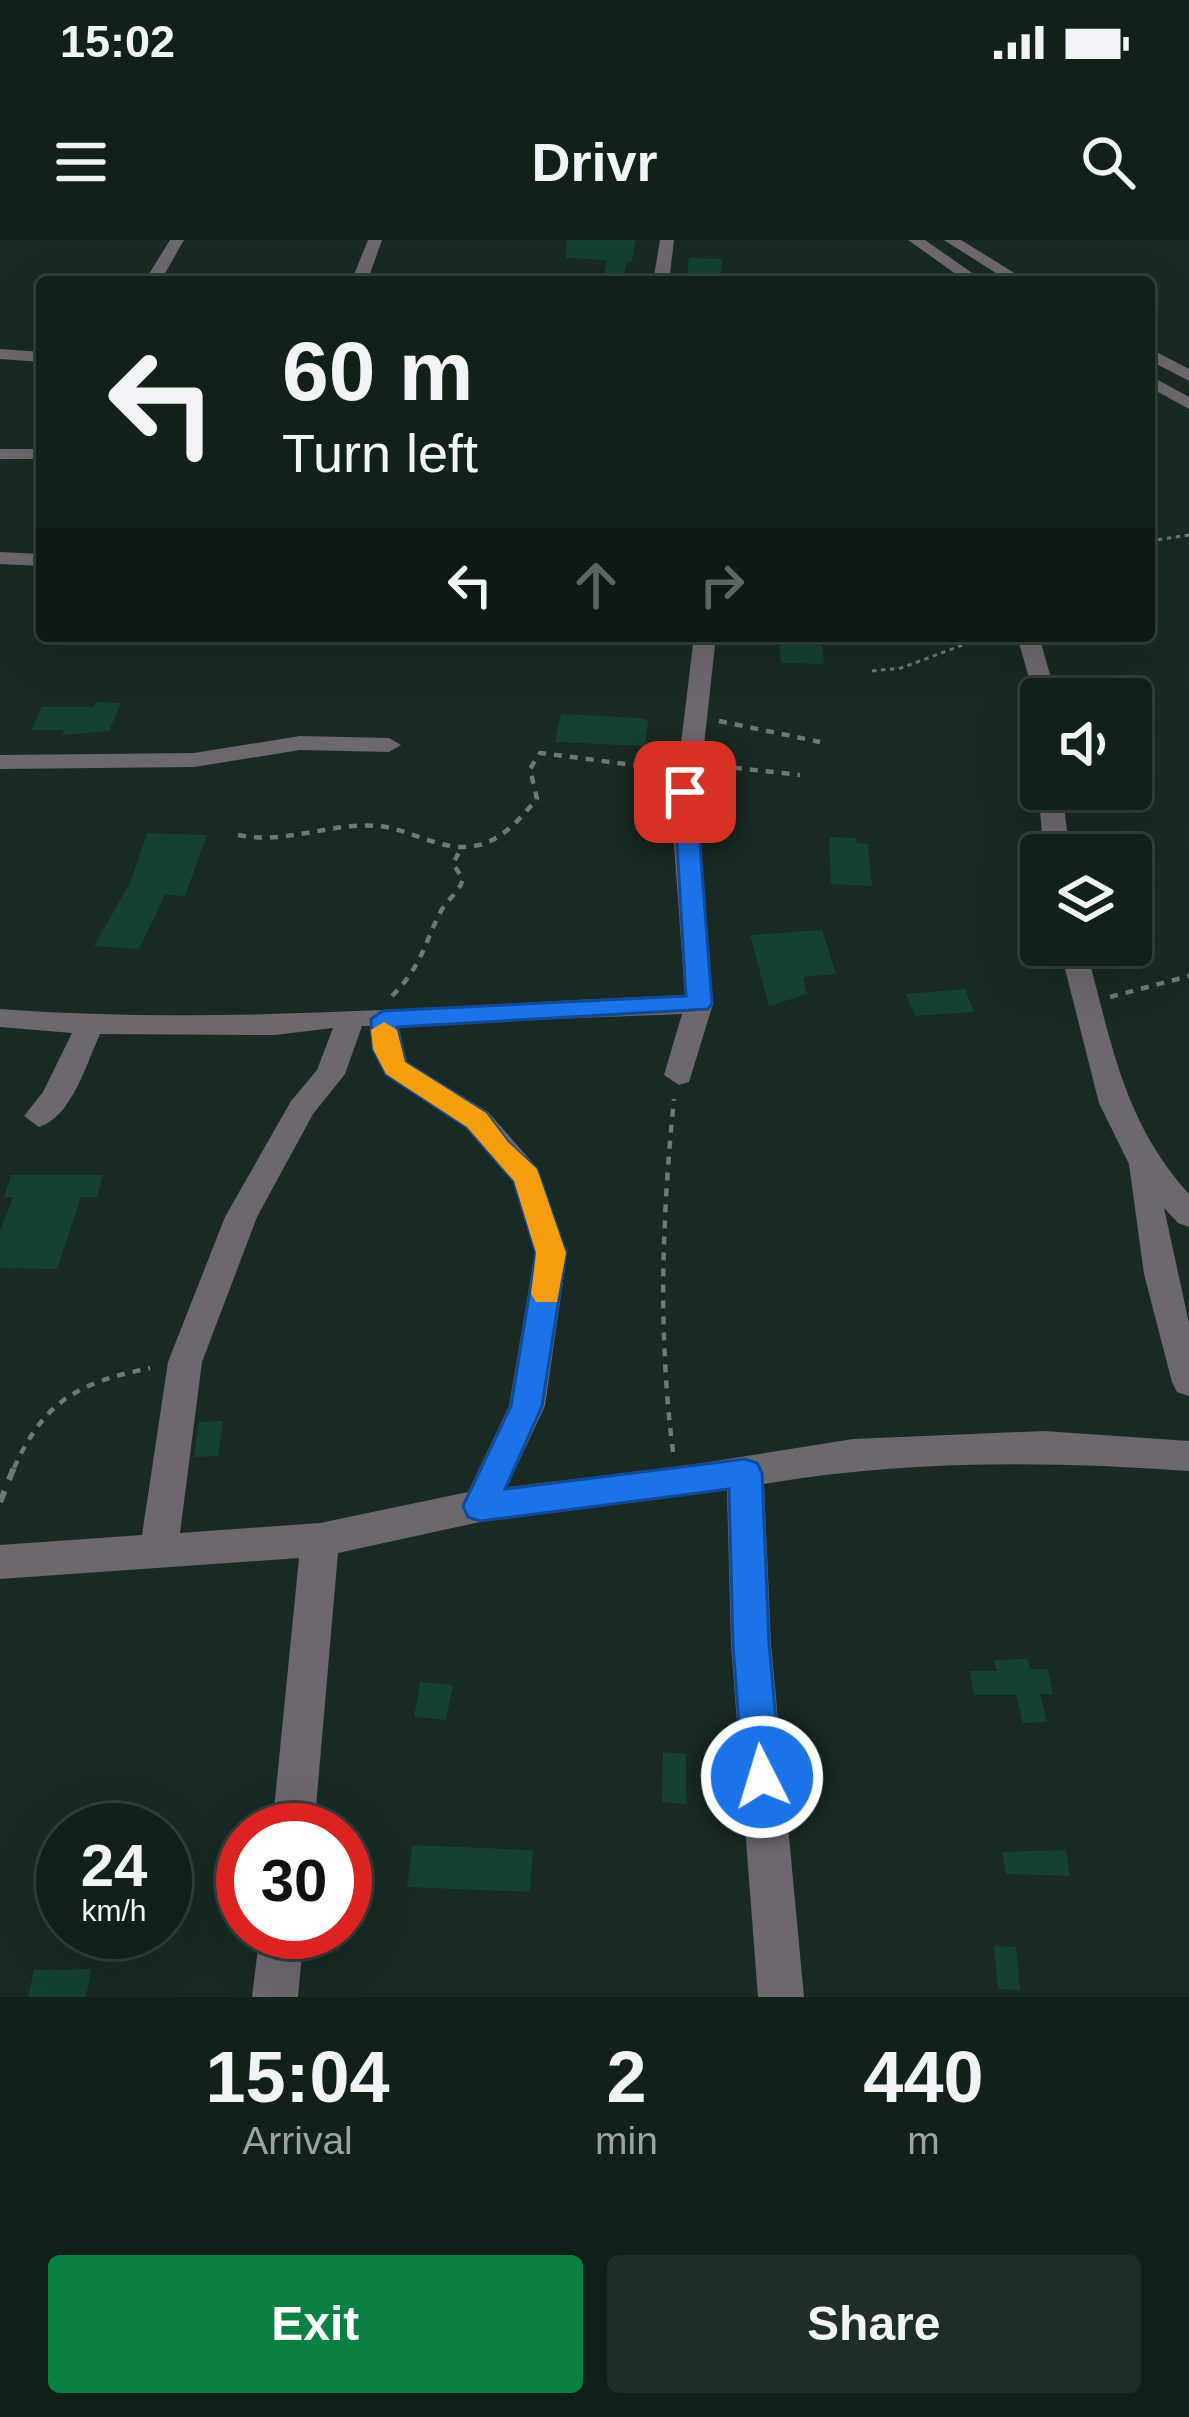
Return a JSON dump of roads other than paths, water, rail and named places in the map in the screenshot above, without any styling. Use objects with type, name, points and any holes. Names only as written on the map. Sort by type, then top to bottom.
[{"type":"street","points":[[156,276],[177,240]]},
{"type":"street","points":[[361,276],[376,240]]},
{"type":"street","points":[[662,276],[667,240]]},
{"type":"street","points":[[915,240],[968,276]]},
{"type":"street","points":[[951,240],[1011,276]]},
{"type":"street","points":[[0,354],[36,357]]},
{"type":"street","points":[[1155,384],[1189,404]]},
{"type":"street","points":[[0,454],[36,454]]},
{"type":"street","points":[[0,558],[36,560]]},
{"type":"street","points":[[679,1076],[699,1004],[684,818],[686,766],[704,642]]},
{"type":"street","points":[[1030,642],[1040,678]]},
{"type":"street","points":[[0,762],[194,760],[300,743],[389,745]]},
{"type":"street","points":[[1077,966],[1114,1103],[1144,1164],[1189,1215]]},
{"type":"street","points":[[0,1018],[91,1025],[158,1020],[296,1026],[699,1004]]},
{"type":"street","points":[[159,1551],[185,1363],[241,1217],[302,1108],[367,1020]]},
{"type":"street","points":[[367,1020],[395,1068],[477,1120],[527,1177],[551,1253],[526,1406],[480,1506]]},
{"type":"street","points":[[39,1116],[55,1096],[91,1025]]},
{"type":"street","points":[[1144,1164],[1147,1213],[1164,1302],[1189,1382]]},
{"type":"street","points":[[0,1562],[320,1540],[480,1506],[677,1483],[853,1454],[1044,1446],[1188,1457]]},
{"type":"street","points":[[745,1473],[751,1644],[781,1997]]},
{"type":"street","points":[[296,1803],[320,1540]]},
{"type":"street","points":[[275,1997],[279,1959]]}]
